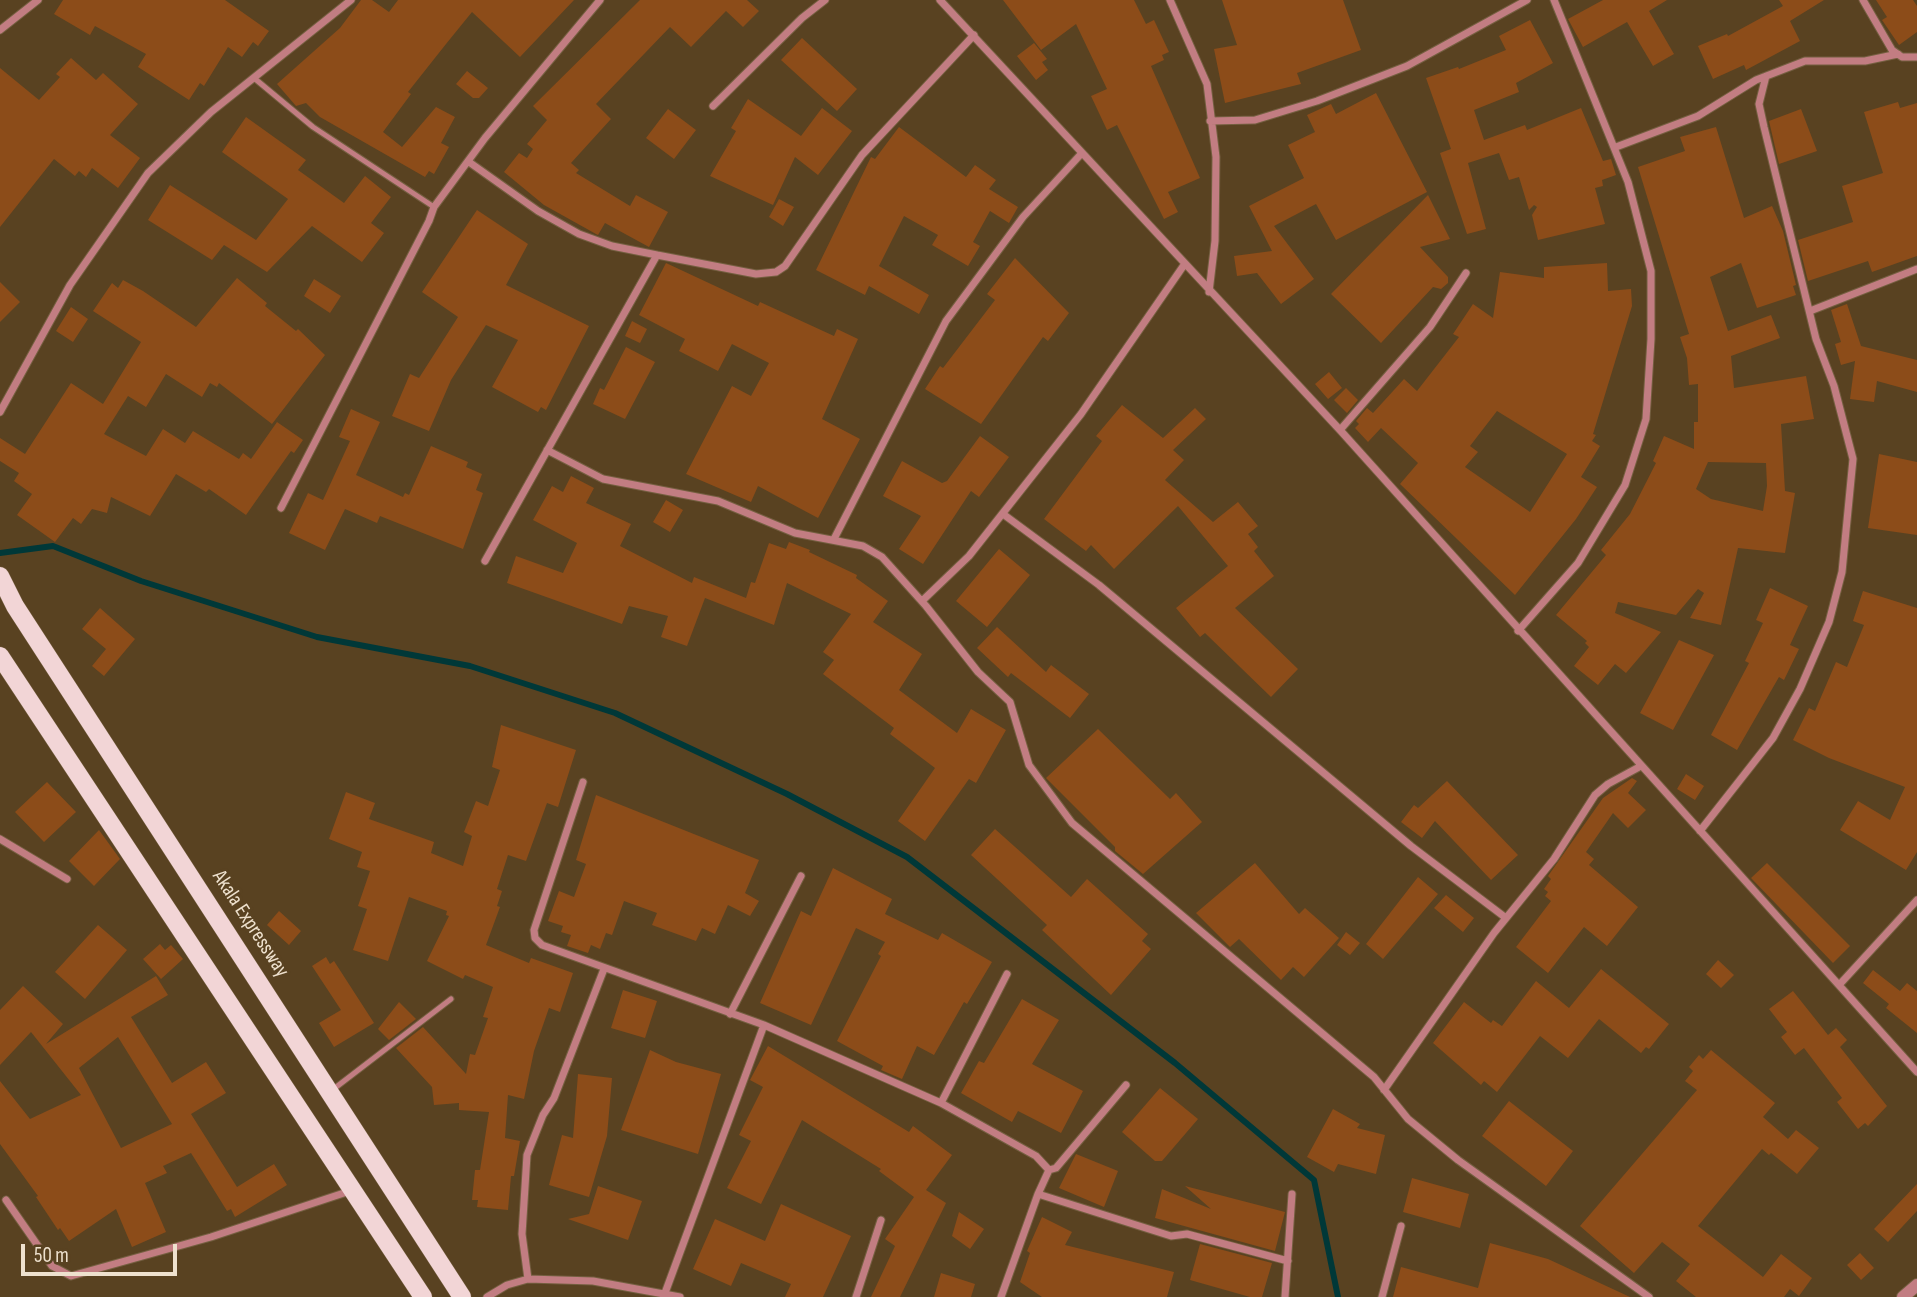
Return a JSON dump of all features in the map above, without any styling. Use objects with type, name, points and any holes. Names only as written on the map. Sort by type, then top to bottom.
[{"type":"main road","name":"Akala Expressway","points":[[0,576],[15,606],[462,1297]]},
{"type":"main road","points":[[0,656],[423,1297]]},
{"type":"street","points":[[0,30],[38,0]]},
{"type":"street","points":[[0,412],[70,285],[148,173],[211,112],[351,0]]},
{"type":"street","points":[[281,508],[434,207],[485,138],[600,0]]},
{"type":"street","points":[[713,106],[802,18],[825,0]]},
{"type":"street","points":[[940,0],[1340,430],[1518,632],[1917,1072]]},
{"type":"street","points":[[1170,0],[1207,84],[1216,157],[1215,241],[1209,292]]},
{"type":"street","points":[[1210,121],[1255,120],[1317,101],[1407,66],[1527,0]]},
{"type":"street","points":[[1518,632],[1578,563],[1619,495],[1636,457],[1646,419],[1651,339],[1651,271],[1616,147],[1582,64],[1563,28],[1554,0]]},
{"type":"street","points":[[1863,0],[1892,50],[1911,59],[1917,57]]},
{"type":"street","points":[[469,162],[538,211],[579,234],[612,246],[755,274],[776,272],[785,266],[862,155],[974,34]]},
{"type":"street","points":[[1616,147],[1698,116],[1766,76],[1805,61],[1865,61],[1898,54]]},
{"type":"street","points":[[1700,831],[1753,768],[1789,709],[1829,622],[1842,572],[1853,459],[1835,386],[1810,311],[1763,127],[1759,104],[1766,76]]},
{"type":"street","points":[[834,539],[946,321],[1023,217],[1082,153]]},
{"type":"street","points":[[485,561],[657,255]]},
{"type":"street","points":[[922,601],[969,556],[1003,514],[1123,358],[1184,265]]},
{"type":"street","points":[[1810,311],[1917,269]]},
{"type":"street","points":[[1340,430],[1430,327],[1466,273]]},
{"type":"street","points":[[547,450],[603,479],[718,501],[795,533],[863,546],[882,557],[922,601],[978,672],[1010,702],[1029,765],[1072,823],[1374,1077],[1408,1119],[1458,1160],[1649,1297]]},
{"type":"street","points":[[1003,514],[1099,585],[1411,846],[1506,918]]},
{"type":"street","points":[[1384,1090],[1506,918],[1553,859],[1595,795],[1608,784],[1641,766]]},
{"type":"street","points":[[583,782],[534,930],[535,938],[542,945],[764,1025],[941,1103],[1036,1156],[1049,1170]]},
{"type":"street","points":[[0,839],[67,879]]},
{"type":"street","points":[[730,1014],[802,876]]},
{"type":"street","points":[[1840,984],[1917,900]]},
{"type":"street","points":[[528,1279],[522,1234],[527,1155],[543,1115],[554,1098],[604,969]]},
{"type":"street","points":[[941,1103],[1007,974]]},
{"type":"street","points":[[665,1293],[764,1025]]},
{"type":"street","points":[[1001,1297],[1049,1170],[1056,1168],[1126,1085]]},
{"type":"street","points":[[6,1200],[52,1266],[71,1276],[211,1237],[351,1191]]},
{"type":"street","points":[[1038,1194],[1171,1236],[1187,1234],[1288,1261]]},
{"type":"street","points":[[1285,1297],[1292,1194]]},
{"type":"street","points":[[856,1297],[881,1220]]},
{"type":"street","points":[[1382,1297],[1402,1226]]},
{"type":"street","points":[[487,1297],[507,1285],[528,1279],[593,1281],[680,1297]]},
{"type":"street","points":[[1903,1297],[1917,1285]]},
{"type":"lane","points":[[254,78],[313,128],[434,207]]},
{"type":"lane","points":[[331,1091],[452,999]]},
{"type":"building","points":[[63,0],[225,0],[269,31],[258,46],[253,42],[242,57],[228,47],[204,86],[200,83],[189,100],[138,67],[146,54],[95,26],[90,35],[54,14]]},
{"type":"building","points":[[361,0],[372,0],[389,12],[398,0],[574,0],[520,57],[472,12],[408,92],[411,94],[383,132],[402,147],[436,107],[455,117],[441,143],[449,147],[434,174],[429,171],[425,177],[320,117],[306,103],[296,106],[277,84],[340,28]]},
{"type":"building","points":[[640,0],[747,0],[759,11],[743,27],[726,11],[691,47],[670,27],[596,104],[611,119],[571,163],[579,170],[576,173],[630,206],[636,195],[668,212],[649,247],[605,223],[598,235],[596,234],[544,205],[504,172],[519,153],[527,158],[533,149],[527,144],[547,120],[533,106]]},
{"type":"building","points":[[1003,0],[1134,0],[1146,24],[1154,20],[1169,52],[1162,55],[1164,60],[1151,66],[1200,178],[1168,192],[1178,212],[1164,219],[1117,125],[1107,130],[1091,96],[1107,89],[1076,24],[1041,50]]},
{"type":"building","points":[[1222,0],[1343,0],[1361,50],[1297,73],[1301,84],[1225,103],[1214,49],[1237,45]]},
{"type":"building","points":[[1603,0],[1667,0],[1649,11],[1674,54],[1653,66],[1627,22],[1583,47],[1568,19]]},
{"type":"building","points":[[1779,0],[1824,0],[1790,21],[1800,41],[1746,70],[1744,65],[1713,79],[1698,46],[1727,34],[1728,36],[1783,6]]},
{"type":"building","points":[[1876,0],[1913,0],[1917,6],[1917,32],[1899,45],[1882,20],[1887,17]]},
{"type":"building","points":[[1530,20],[1553,63],[1516,83],[1519,92],[1474,110],[1484,140],[1525,125],[1527,130],[1581,108],[1603,161],[1611,159],[1616,175],[1602,180],[1603,186],[1595,188],[1605,224],[1538,240],[1532,215],[1537,207],[1534,205],[1529,210],[1519,177],[1509,180],[1499,153],[1468,163],[1486,229],[1467,234],[1440,153],[1451,149],[1426,78],[1458,67],[1459,69],[1506,50],[1499,36]]},
{"type":"building","points":[[802,38],[857,89],[837,111],[781,60]]},
{"type":"building","points":[[1034,43],[1047,59],[1042,62],[1048,70],[1036,80],[1017,56]]},
{"type":"building","points":[[71,58],[96,80],[103,73],[138,104],[110,135],[140,158],[118,188],[92,168],[86,177],[79,171],[75,176],[54,159],[0,227],[0,68],[39,100],[60,77],[56,74]]},
{"type":"building","points":[[467,71],[488,88],[479,98],[473,98],[456,84]]},
{"type":"building","points":[[1376,93],[1427,192],[1336,240],[1316,204],[1274,226],[1314,279],[1281,304],[1257,273],[1237,276],[1234,256],[1272,251],[1249,206],[1304,178],[1288,145],[1315,132],[1307,115],[1331,104],[1336,114]]},
{"type":"building","points":[[748,99],[801,136],[822,108],[852,131],[818,175],[795,157],[773,205],[710,176],[736,131],[731,128]]},
{"type":"building","points":[[1898,102],[1900,108],[1917,103],[1917,256],[1872,272],[1868,261],[1808,281],[1798,240],[1853,222],[1842,186],[1883,173],[1864,112]]},
{"type":"building","points":[[668,109],[696,130],[674,159],[646,138]]},
{"type":"building","points":[[1801,109],[1817,151],[1779,164],[1769,121]]},
{"type":"building","points":[[246,117],[306,160],[298,170],[344,203],[365,176],[391,197],[371,223],[384,233],[362,262],[312,226],[267,272],[224,245],[212,260],[148,220],[170,185],[256,240],[288,199],[222,152]]},
{"type":"building","points":[[899,127],[966,177],[975,165],[996,180],[989,189],[1018,207],[1009,223],[990,211],[973,242],[980,246],[968,266],[932,245],[938,235],[904,216],[879,266],[929,295],[919,314],[869,286],[865,295],[816,270],[871,157],[875,159]]},
{"type":"building","points":[[1716,127],[1744,218],[1772,206],[1783,231],[1796,285],[1793,286],[1796,295],[1757,308],[1741,263],[1710,277],[1728,331],[1771,315],[1780,338],[1731,356],[1734,388],[1806,376],[1814,419],[1781,424],[1785,491],[1795,493],[1785,553],[1738,548],[1721,625],[1690,618],[1704,593],[1698,589],[1676,615],[1618,602],[1615,613],[1661,632],[1626,673],[1615,664],[1598,685],[1574,666],[1589,647],[1585,643],[1587,641],[1556,615],[1606,555],[1601,550],[1630,514],[1656,463],[1653,461],[1664,436],[1694,449],[1694,422],[1698,422],[1698,384],[1689,385],[1687,358],[1680,337],[1689,334],[1638,167],[1685,151],[1680,137]],"holes":[[[1708,462],[1766,463],[1767,486],[1763,511],[1711,499],[1696,489]]]},
{"type":"building","points":[[1428,195],[1450,239],[1420,247],[1448,277],[1448,283],[1441,289],[1433,287],[1381,343],[1331,294]]},
{"type":"building","points":[[779,199],[794,207],[783,226],[769,217]]},
{"type":"building","points":[[477,210],[528,244],[506,285],[589,326],[546,410],[541,407],[538,412],[492,387],[518,340],[486,325],[451,380],[429,431],[392,416],[410,374],[419,378],[458,317],[422,292]]},
{"type":"building","points":[[1015,258],[1069,313],[1048,341],[1043,337],[981,424],[925,389],[940,366],[943,368],[995,300],[987,294]]},
{"type":"building","points":[[666,263],[758,306],[760,302],[834,336],[837,329],[858,339],[822,419],[860,439],[818,518],[758,486],[751,502],[686,474],[732,386],[751,396],[769,363],[732,344],[718,371],[679,351],[685,339],[639,315]]},
{"type":"building","points":[[1607,263],[1608,291],[1631,289],[1632,306],[1593,434],[1596,435],[1592,441],[1600,446],[1581,477],[1597,487],[1576,519],[1515,595],[1400,484],[1418,463],[1381,428],[1368,442],[1355,428],[1359,424],[1356,421],[1367,408],[1373,413],[1404,379],[1417,391],[1459,337],[1453,334],[1473,304],[1493,318],[1500,272],[1544,278],[1544,267]],"holes":[[[1497,411],[1567,454],[1530,512],[1465,467],[1478,452],[1470,446]]]},
{"type":"building","points":[[237,278],[267,303],[265,306],[296,331],[298,329],[325,355],[272,424],[219,383],[217,387],[210,383],[202,397],[166,374],[146,407],[128,396],[104,434],[146,456],[163,429],[185,443],[193,431],[239,459],[243,453],[251,459],[277,422],[303,440],[294,453],[291,451],[246,515],[209,489],[206,492],[176,474],[150,516],[111,497],[107,513],[92,509],[81,524],[73,518],[55,542],[17,515],[32,494],[14,481],[19,473],[0,461],[0,438],[25,454],[71,383],[103,404],[141,342],[93,311],[112,283],[118,288],[123,280],[196,327]]},
{"type":"building","points":[[314,279],[341,296],[330,313],[304,296]]},
{"type":"building","points":[[0,282],[20,302],[0,322]]},
{"type":"building","points":[[1847,304],[1861,346],[1917,360],[1917,392],[1877,381],[1874,402],[1850,399],[1855,361],[1841,365],[1835,344],[1841,342],[1831,310]]},
{"type":"building","points":[[71,307],[88,319],[73,342],[56,331]]},
{"type":"building","points":[[632,321],[647,329],[640,343],[625,336]]},
{"type":"building","points":[[626,347],[655,362],[625,419],[593,404],[600,388],[604,390]]},
{"type":"building","points":[[1329,372],[1342,388],[1328,399],[1315,384]]},
{"type":"building","points":[[1346,388],[1358,400],[1347,413],[1334,400]]},
{"type":"building","points":[[1122,405],[1163,438],[1195,408],[1206,419],[1173,450],[1184,460],[1165,480],[1213,522],[1238,502],[1258,526],[1248,534],[1258,547],[1254,551],[1274,576],[1235,608],[1298,669],[1271,697],[1205,633],[1200,637],[1176,608],[1228,566],[1178,506],[1114,569],[1091,545],[1086,551],[1044,519],[1102,441],[1096,436]]},
{"type":"building","points":[[351,409],[380,422],[356,475],[403,497],[405,493],[409,495],[431,446],[468,462],[466,467],[482,474],[476,490],[483,493],[463,549],[380,516],[377,523],[345,509],[325,550],[289,533],[308,493],[323,500],[350,441],[339,437]]},
{"type":"building","points":[[980,436],[1009,457],[979,497],[971,491],[923,564],[899,549],[921,516],[883,496],[902,461],[942,483],[947,481]]},
{"type":"building","points":[[1879,454],[1917,462],[1917,535],[1868,528]]},
{"type":"building","points":[[571,476],[594,488],[586,503],[631,524],[620,546],[692,583],[694,577],[746,598],[751,582],[755,583],[769,543],[786,549],[789,542],[857,575],[856,578],[888,601],[873,622],[922,654],[899,690],[957,733],[971,709],[1006,730],[976,783],[969,779],[925,841],[898,821],[935,768],[890,734],[894,728],[823,674],[834,660],[823,652],[851,614],[787,583],[774,625],[705,598],[687,646],[661,637],[668,616],[629,606],[622,624],[507,583],[516,556],[563,573],[577,543],[533,520],[552,486],[563,492]]},
{"type":"building","points":[[666,500],[683,510],[670,532],[653,522]]},
{"type":"building","points":[[999,549],[1030,575],[987,627],[956,601]]},
{"type":"building","points":[[1770,588],[1808,606],[1790,645],[1799,649],[1784,680],[1779,677],[1737,750],[1711,735],[1749,663],[1745,661],[1763,623],[1756,620]]},
{"type":"building","points":[[1863,591],[1917,608],[1917,852],[1906,870],[1840,830],[1858,801],[1890,820],[1905,787],[1829,758],[1793,740],[1809,708],[1815,711],[1836,662],[1847,667],[1864,625],[1853,621]]},
{"type":"building","points":[[100,608],[135,639],[104,676],[92,666],[106,649],[82,629]]},
{"type":"building","points":[[997,627],[1046,672],[1051,665],[1089,694],[1070,718],[1011,673],[1008,677],[977,648]]},
{"type":"building","points":[[1679,640],[1714,655],[1673,730],[1640,713]]},
{"type":"building","points":[[501,725],[576,750],[558,807],[547,803],[526,861],[508,855],[497,889],[502,891],[497,906],[500,907],[486,945],[529,963],[531,958],[573,973],[560,1012],[549,1008],[534,1051],[524,1099],[508,1095],[505,1138],[520,1141],[514,1176],[511,1176],[508,1210],[477,1207],[478,1200],[472,1200],[475,1170],[480,1170],[489,1112],[459,1110],[459,1103],[434,1105],[432,1087],[396,1048],[423,1027],[466,1074],[470,1054],[475,1055],[488,1018],[483,1017],[493,987],[465,975],[463,979],[427,961],[449,916],[446,915],[447,911],[409,897],[388,961],[353,950],[367,909],[358,906],[370,871],[357,867],[362,852],[329,839],[346,792],[375,803],[369,819],[434,842],[431,853],[463,866],[472,836],[464,832],[476,801],[488,806],[500,770],[492,767]]},
{"type":"building","points":[[1098,729],[1170,799],[1176,793],[1202,822],[1143,874],[1115,851],[1115,847],[1046,778]]},
{"type":"building","points":[[1686,774],[1704,786],[1695,800],[1677,789]]},
{"type":"building","points":[[1632,778],[1637,781],[1628,793],[1646,810],[1628,828],[1613,813],[1586,852],[1594,859],[1589,865],[1638,907],[1607,946],[1584,927],[1548,973],[1516,947],[1551,901],[1545,896],[1548,892],[1544,889],[1551,879],[1548,876],[1603,798]]},
{"type":"building","points":[[1447,781],[1518,855],[1491,880],[1435,821],[1422,838],[1401,822],[1414,805],[1418,808]]},
{"type":"building","points":[[47,782],[76,812],[44,842],[15,812]]},
{"type":"building","points":[[596,795],[759,860],[745,893],[759,901],[750,916],[728,905],[715,934],[702,928],[696,941],[652,925],[657,913],[624,901],[612,935],[606,933],[600,949],[591,945],[588,953],[567,946],[571,935],[561,932],[563,926],[548,921],[559,891],[574,897],[586,864],[576,860]]},
{"type":"building","points":[[995,829],[1071,897],[1087,879],[1148,934],[1142,941],[1151,949],[1111,995],[1042,930],[1047,925],[971,855]]},
{"type":"building","points":[[99,830],[120,859],[94,886],[69,861]]},
{"type":"building","points":[[1255,863],[1299,914],[1305,908],[1339,938],[1304,977],[1293,967],[1281,980],[1239,939],[1230,947],[1196,913]]},
{"type":"building","points":[[1767,863],[1850,946],[1833,963],[1751,878]]},
{"type":"building","points":[[833,868],[892,899],[885,914],[938,940],[942,933],[992,962],[967,1004],[964,1002],[934,1055],[917,1046],[902,1079],[881,1070],[883,1066],[837,1041],[881,956],[878,954],[885,942],[856,928],[811,1025],[760,1003],[801,911],[811,916]]},
{"type":"building","points":[[1418,877],[1438,894],[1383,959],[1366,944]]},
{"type":"building","points":[[1446,895],[1474,918],[1463,932],[1434,908]]},
{"type":"building","points":[[279,911],[301,931],[289,945],[267,925]]},
{"type":"building","points":[[98,925],[127,950],[85,999],[55,972]]},
{"type":"building","points":[[1346,932],[1360,943],[1350,955],[1337,945]]},
{"type":"building","points":[[160,944],[165,950],[171,945],[183,959],[161,979],[143,959]]},
{"type":"building","points":[[326,957],[330,964],[334,961],[374,1023],[334,1047],[319,1023],[341,1010],[312,966]]},
{"type":"building","points":[[1718,960],[1734,975],[1721,988],[1706,974]]},
{"type":"building","points":[[1601,969],[1669,1024],[1649,1049],[1646,1047],[1641,1053],[1599,1019],[1568,1058],[1540,1036],[1497,1092],[1484,1081],[1481,1085],[1433,1043],[1464,1002],[1491,1023],[1493,1020],[1502,1026],[1536,981],[1569,1008]]},
{"type":"building","points":[[1873,970],[1900,991],[1907,983],[1917,991],[1917,1033],[1886,1008],[1889,1004],[1863,983]]},
{"type":"building","points":[[156,976],[168,995],[131,1017],[172,1083],[206,1062],[226,1093],[191,1114],[237,1187],[274,1164],[287,1185],[235,1217],[231,1209],[227,1211],[191,1153],[163,1166],[167,1173],[145,1183],[166,1232],[132,1247],[116,1209],[69,1241],[60,1228],[58,1230],[36,1197],[38,1196],[0,1144],[0,1081],[30,1119],[81,1095],[31,1032],[0,1065],[0,1010],[23,986],[63,1024],[46,1044]],"holes":[[[118,1037],[172,1124],[121,1148],[79,1068]]]},
{"type":"building","points":[[623,990],[657,1001],[645,1038],[611,1028]]},
{"type":"building","points":[[1793,991],[1828,1035],[1836,1028],[1847,1040],[1840,1047],[1887,1106],[1868,1126],[1865,1123],[1858,1129],[1837,1102],[1842,1098],[1804,1048],[1795,1055],[1781,1037],[1787,1032],[1769,1009]]},
{"type":"building","points":[[1022,999],[1059,1020],[1032,1064],[1083,1091],[1061,1133],[1018,1111],[1012,1122],[961,1093],[979,1061],[984,1063]]},
{"type":"building","points":[[399,1002],[416,1019],[389,1040],[378,1029]]},
{"type":"building","points":[[768,1046],[909,1132],[913,1126],[952,1155],[926,1190],[946,1203],[900,1297],[871,1297],[895,1246],[885,1239],[914,1197],[879,1171],[881,1169],[802,1120],[761,1204],[727,1188],[751,1141],[739,1135],[763,1087],[750,1080]]},
{"type":"building","points":[[650,1050],[676,1062],[721,1074],[698,1154],[621,1130]]},
{"type":"building","points":[[1711,1050],[1775,1103],[1763,1117],[1788,1139],[1796,1130],[1819,1148],[1797,1174],[1762,1149],[1698,1226],[1763,1277],[1781,1254],[1812,1278],[1799,1296],[1790,1289],[1784,1297],[1696,1297],[1676,1281],[1690,1264],[1662,1242],[1634,1273],[1580,1226],[1697,1090],[1685,1081],[1693,1071],[1689,1067],[1699,1055],[1703,1059]]},
{"type":"building","points":[[578,1074],[612,1078],[607,1136],[589,1197],[549,1185],[562,1135],[573,1138]]},
{"type":"building","points":[[1160,1088],[1198,1119],[1162,1161],[1155,1161],[1122,1132]]},
{"type":"building","points":[[1509,1101],[1573,1151],[1546,1186],[1482,1136]]},
{"type":"building","points":[[1333,1109],[1360,1124],[1357,1128],[1385,1135],[1376,1174],[1338,1164],[1334,1172],[1307,1157]]},
{"type":"building","points":[[1076,1154],[1118,1171],[1104,1207],[1059,1188]]},
{"type":"building","points":[[1412,1178],[1469,1194],[1460,1228],[1403,1212]]},
{"type":"building","points":[[1917,1184],[1917,1211],[1888,1242],[1874,1229]]},
{"type":"building","points":[[598,1186],[642,1201],[628,1240],[568,1219],[589,1214]]},
{"type":"building","points":[[1185,1186],[1285,1212],[1275,1251],[1155,1218],[1162,1189],[1211,1209]]},
{"type":"building","points":[[781,1204],[851,1236],[823,1297],[785,1297],[791,1284],[741,1263],[731,1286],[693,1269],[715,1219],[765,1241]]},
{"type":"building","points":[[959,1212],[984,1229],[970,1249],[952,1236]]},
{"type":"building","points":[[1042,1217],[1072,1232],[1065,1245],[1174,1272],[1167,1297],[1042,1297],[1020,1282],[1030,1253],[1027,1251]]},
{"type":"building","points":[[1490,1243],[1548,1259],[1630,1297],[1393,1297],[1401,1267],[1478,1288]]},
{"type":"building","points":[[1200,1244],[1272,1263],[1262,1297],[1250,1297],[1190,1280]]},
{"type":"building","points":[[1860,1253],[1874,1268],[1861,1280],[1847,1265]]},
{"type":"building","points":[[941,1273],[975,1284],[971,1297],[934,1297]]},
{"type":"waterway","points":[[0,553],[53,546],[141,581],[317,637],[470,666],[615,713],[787,794],[907,857],[1175,1063],[1314,1180],[1338,1297]]}]
